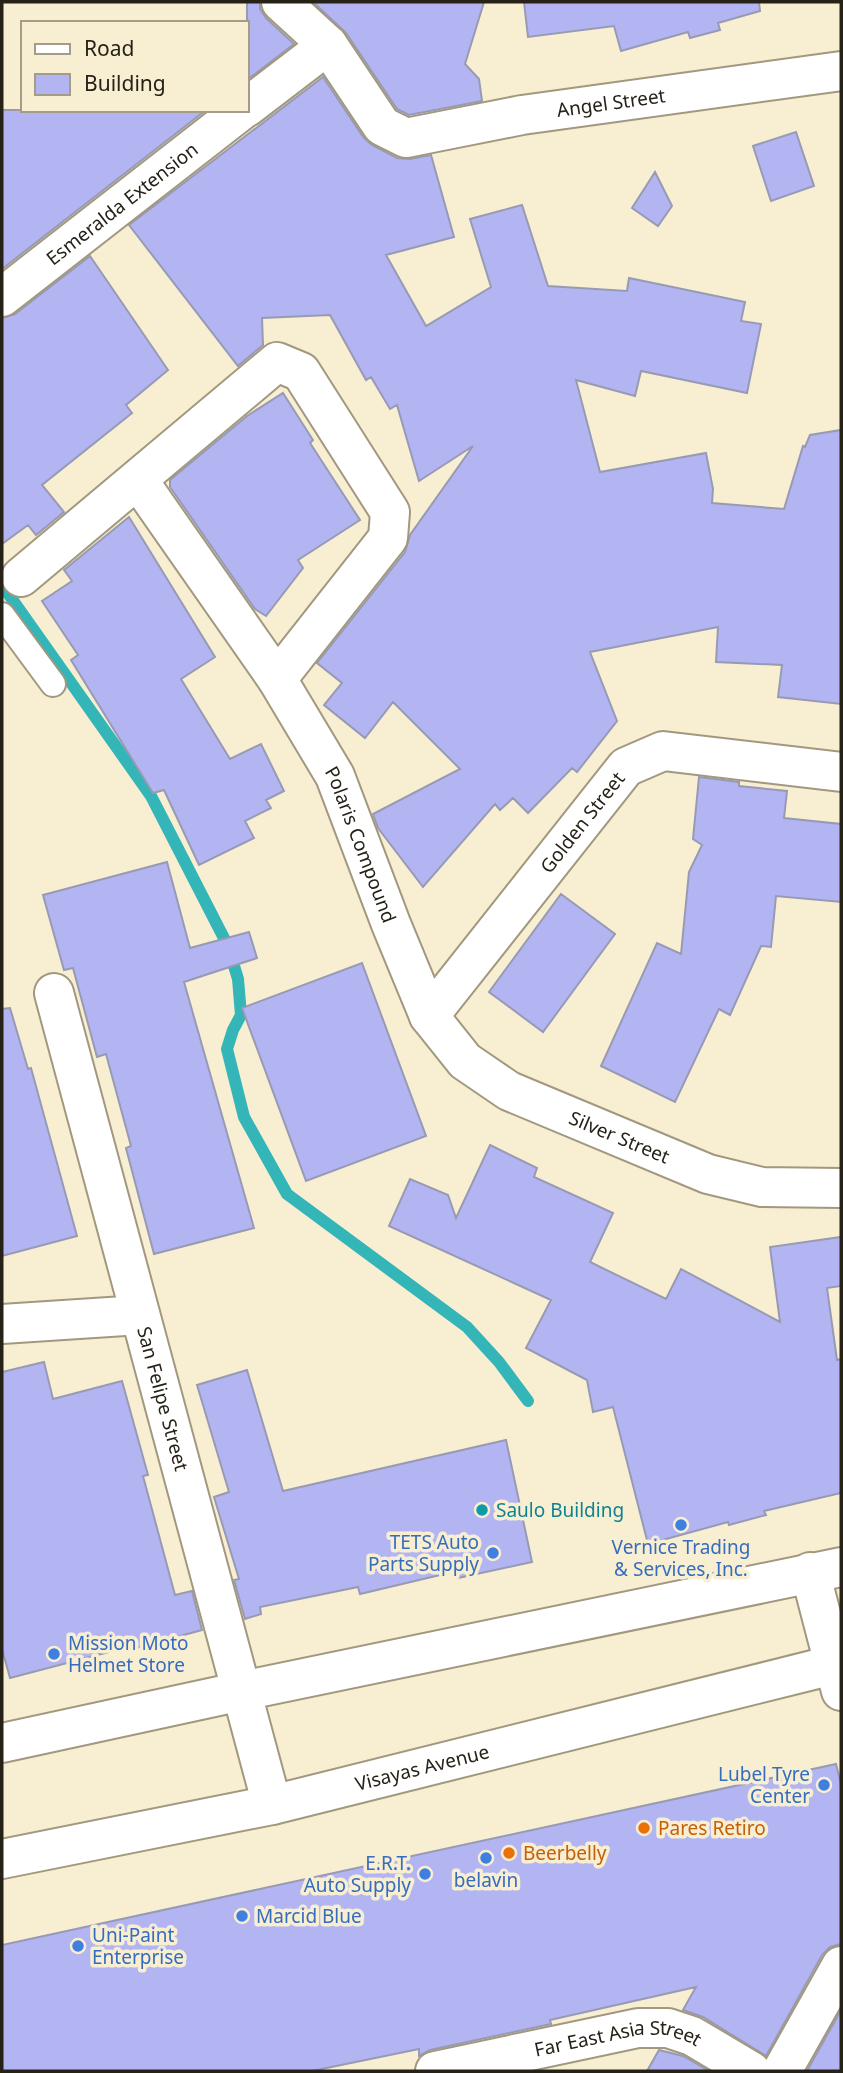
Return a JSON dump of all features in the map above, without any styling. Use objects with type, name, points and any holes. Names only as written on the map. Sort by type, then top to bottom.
[{"type":"street","points":[[248,106],[328,45],[281,2]]},
{"type":"street","name":"Angel Street","points":[[328,45],[382,126],[397,135],[415,137],[522,116],[841,71]]},
{"type":"street","name":"Esmeralda Extension","points":[[2,297],[239,112]]},
{"type":"street","points":[[21,577],[277,362],[301,372],[390,512],[388,538],[277,680]]},
{"type":"street","name":"Polaris Compound","points":[[138,480],[277,680],[335,776],[429,1017]]},
{"type":"street","name":"Golden Street","points":[[429,1017],[626,767],[663,751],[841,772]]},
{"type":"street","name":"San Felipe Street","points":[[54,993],[272,1805]]},
{"type":"street","name":"Silver Street","points":[[429,1017],[466,1061],[521,1097],[708,1174],[762,1187],[841,1188]]},
{"type":"street","points":[[2,1324],[140,1315]]},
{"type":"street","points":[[2,1743],[242,1690],[826,1569],[839,1673]]},
{"type":"street","name":"Visayas Avenue","points":[[2,1858],[272,1805],[839,1673]]},
{"type":"street","points":[[782,2071],[841,1966]]},
{"type":"street","name":"Far East Asia Street","points":[[435,2071],[638,2028],[668,2028],[692,2036],[751,2071]]},
{"type":"lane","points":[[2,615],[52,684]]},
{"type":"building","points":[[247,2],[260,2],[260,9],[266,18],[294,44],[248,79],[248,21]]},
{"type":"building","points":[[313,2],[484,2],[465,64],[479,79],[482,101],[409,115],[397,109],[346,33]]},
{"type":"building","points":[[524,2],[759,2],[760,11],[718,23],[720,30],[690,38],[688,32],[621,51],[614,26],[528,37]]},
{"type":"building","points":[[323,77],[364,138],[372,145],[397,158],[410,159],[431,155],[454,237],[386,255],[426,326],[491,287],[470,219],[522,205],[548,286],[627,291],[629,278],[745,302],[741,321],[761,324],[747,393],[641,371],[635,396],[576,380],[600,472],[706,453],[713,489],[712,503],[784,509],[803,446],[805,447],[810,435],[841,430],[841,704],[778,697],[782,665],[716,662],[718,627],[590,652],[617,721],[577,772],[572,768],[528,813],[513,798],[500,810],[495,804],[423,887],[378,828],[373,814],[460,769],[393,702],[365,738],[324,705],[342,683],[317,663],[405,552],[410,535],[473,446],[419,481],[397,405],[390,409],[371,377],[366,380],[330,315],[262,318],[263,345],[238,366],[129,225]]},
{"type":"building","points":[[2,110],[203,112],[2,269]]},
{"type":"building","points":[[796,132],[814,186],[771,201],[753,146]]},
{"type":"building","points":[[655,172],[672,206],[658,226],[632,208]]},
{"type":"building","points":[[90,256],[168,370],[126,405],[132,413],[42,485],[64,512],[36,535],[28,525],[2,544],[2,318],[15,314]]},
{"type":"building","points":[[283,393],[313,440],[310,443],[360,520],[298,560],[303,568],[266,616],[255,609],[170,487],[170,480],[247,416]]},
{"type":"building","points":[[129,517],[215,657],[181,679],[230,759],[261,744],[284,791],[266,800],[271,808],[245,821],[254,838],[199,865],[164,790],[153,793],[71,660],[78,655],[42,601],[72,581],[64,570]]},
{"type":"building","points":[[699,777],[739,782],[739,786],[787,791],[784,818],[841,824],[841,902],[776,896],[771,947],[761,946],[730,1015],[719,1009],[675,1102],[601,1066],[657,943],[681,954],[689,872],[702,845],[693,839]]},
{"type":"building","points":[[167,862],[190,948],[249,932],[257,958],[184,982],[254,1228],[154,1254],[126,1148],[131,1146],[106,1054],[97,1057],[73,968],[64,970],[43,895]]},
{"type":"building","points":[[561,894],[615,934],[543,1032],[489,992]]},
{"type":"building","points":[[362,963],[426,1136],[306,1181],[242,1008]]},
{"type":"building","points":[[10,1008],[28,1069],[31,1068],[77,1236],[2,1256],[2,1009]]},
{"type":"building","points":[[490,1145],[537,1168],[534,1177],[613,1213],[590,1262],[666,1299],[681,1269],[780,1322],[770,1247],[841,1237],[841,1286],[827,1288],[837,1360],[841,1359],[841,1493],[764,1511],[766,1515],[729,1525],[728,1522],[648,1544],[613,1407],[593,1412],[587,1380],[526,1348],[551,1300],[389,1226],[410,1179],[448,1195],[456,1218]]},
{"type":"building","points":[[44,1362],[53,1399],[122,1381],[148,1475],[143,1476],[175,1595],[192,1591],[202,1630],[10,1678],[2,1649],[2,1372]]},
{"type":"building","points":[[247,1370],[283,1491],[506,1440],[532,1562],[458,1578],[457,1571],[360,1594],[358,1587],[260,1607],[261,1614],[245,1619],[234,1580],[239,1579],[214,1497],[229,1492],[197,1385]]},
{"type":"building","points":[[836,1764],[841,1784],[841,1944],[830,1947],[822,1955],[766,2056],[703,2017],[683,2010],[696,1987],[550,2020],[551,2024],[430,2050],[419,2056],[419,2049],[312,2071],[2,2071],[2,1945]]},
{"type":"building","points":[[841,2010],[841,2071],[807,2071]]},
{"type":"building","points":[[659,2050],[683,2056],[709,2071],[647,2071]]},
{"type":"waterway","points":[[2,585],[151,796],[228,946],[238,979],[241,1015],[227,1049],[244,1117],[287,1194],[467,1327],[499,1362],[528,1401]]},
{"type":"place","name":"Saulo Building","points":[[482,1510]]},
{"type":"place","name":"Vernice Trading & Services, Inc.","points":[[681,1525]]},
{"type":"place","name":"TETS Auto Parts Supply","points":[[493,1553]]},
{"type":"place","name":"Mission Moto Helmet Store","points":[[54,1654]]},
{"type":"place","name":"Lubel Tyre Center","points":[[824,1785]]},
{"type":"place","name":"Pares Retiro","points":[[644,1828]]},
{"type":"place","name":"Beerbelly","points":[[509,1853]]},
{"type":"place","name":"belavin","points":[[486,1858]]},
{"type":"place","name":"E.R.T. Auto Supply","points":[[425,1874]]},
{"type":"place","name":"Marcid Blue","points":[[242,1916]]},
{"type":"place","name":"Uni-Paint Enterprise","points":[[78,1946]]}]
